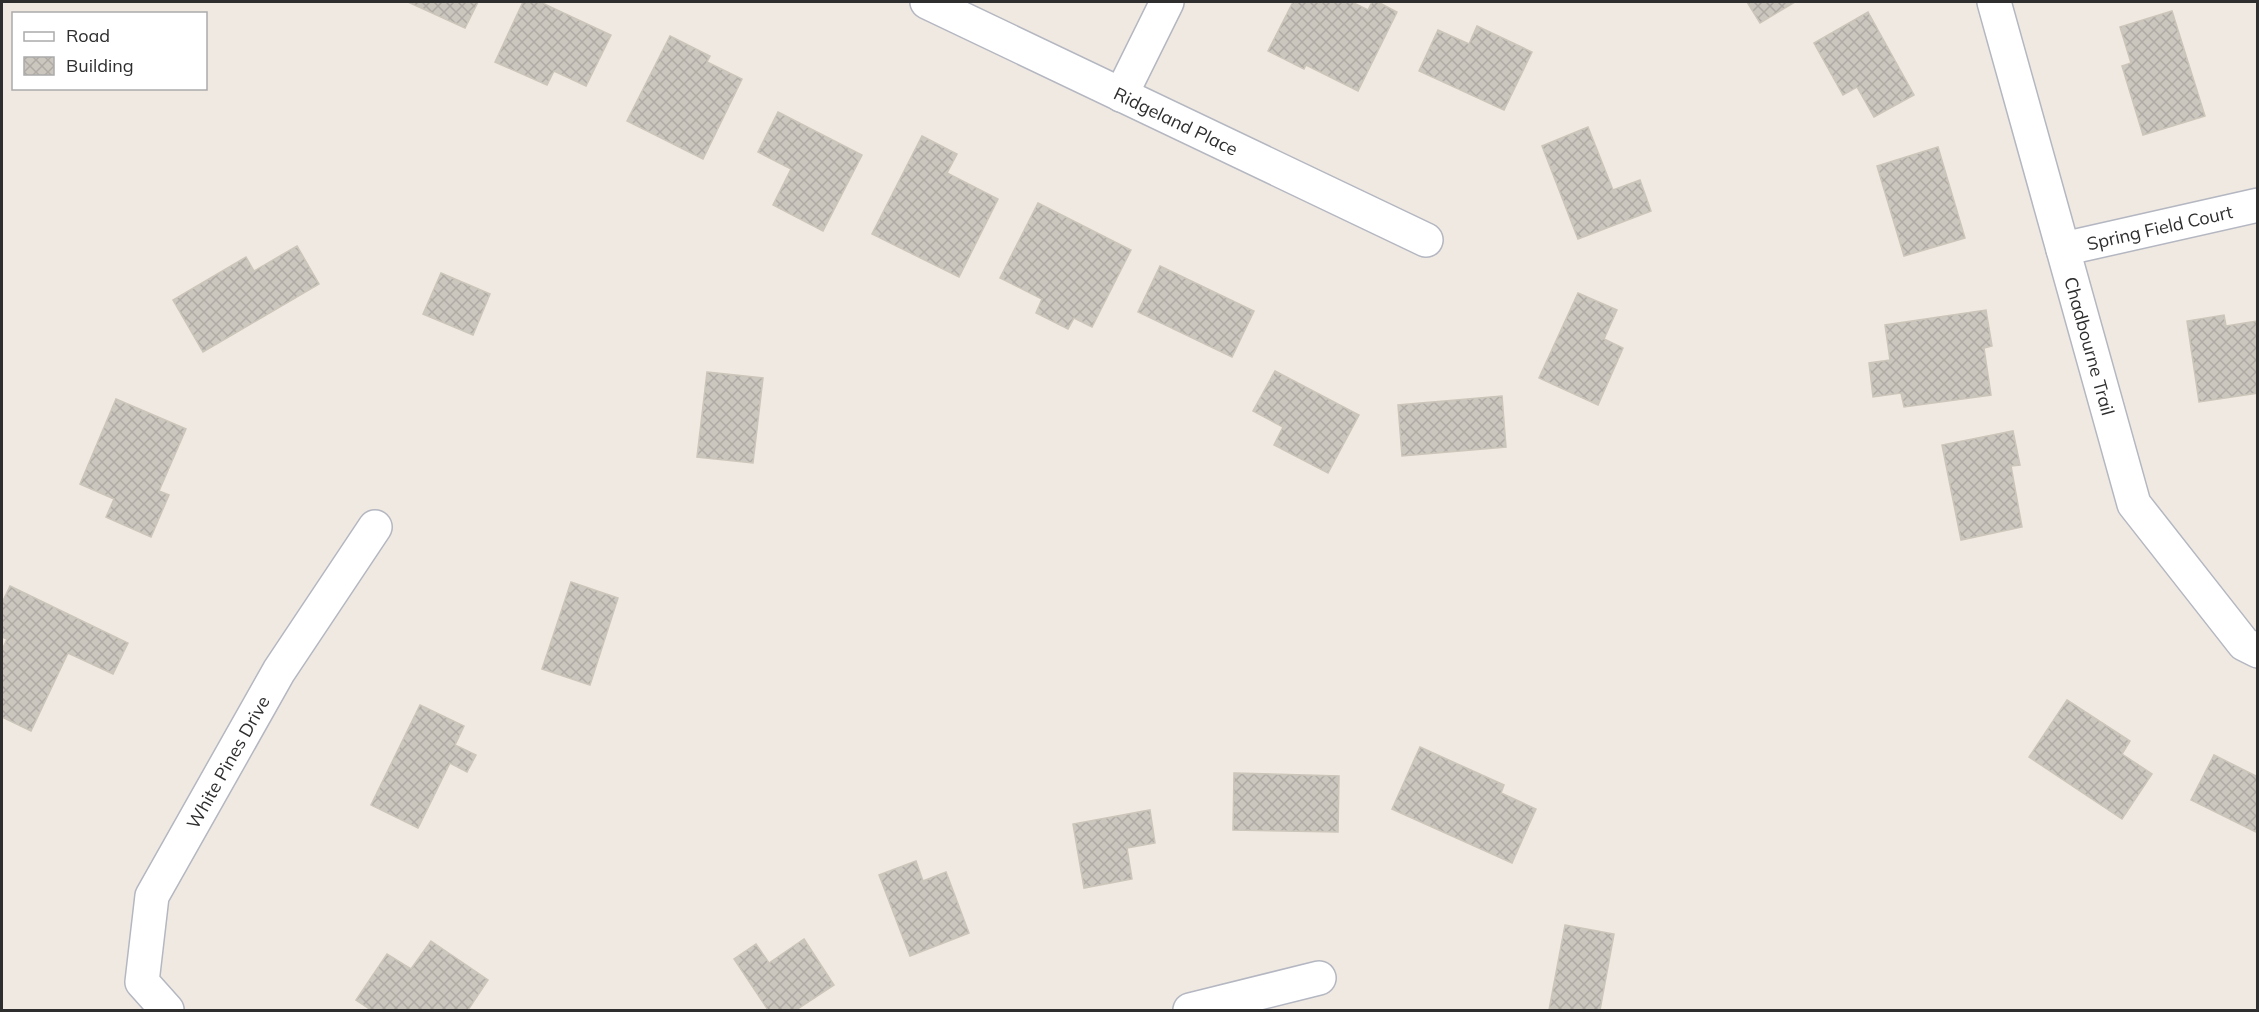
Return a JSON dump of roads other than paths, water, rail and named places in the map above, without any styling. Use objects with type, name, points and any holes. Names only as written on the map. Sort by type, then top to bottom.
[{"type":"street","name":"Ridgeland Place","points":[[927,2],[1426,240]]},
{"type":"street","points":[[1121,94],[1167,2]]},
{"type":"street","name":"Chadbourne Trail","points":[[1994,2],[2134,504],[2244,644],[2258,651]]},
{"type":"street","name":"Spring Field Court","points":[[2063,249],[2258,206]]},
{"type":"street","name":"White Pines Drive","points":[[167,1011],[142,982],[152,896],[279,670],[375,527]]},
{"type":"street","points":[[1190,1011],[1319,978]]}]
